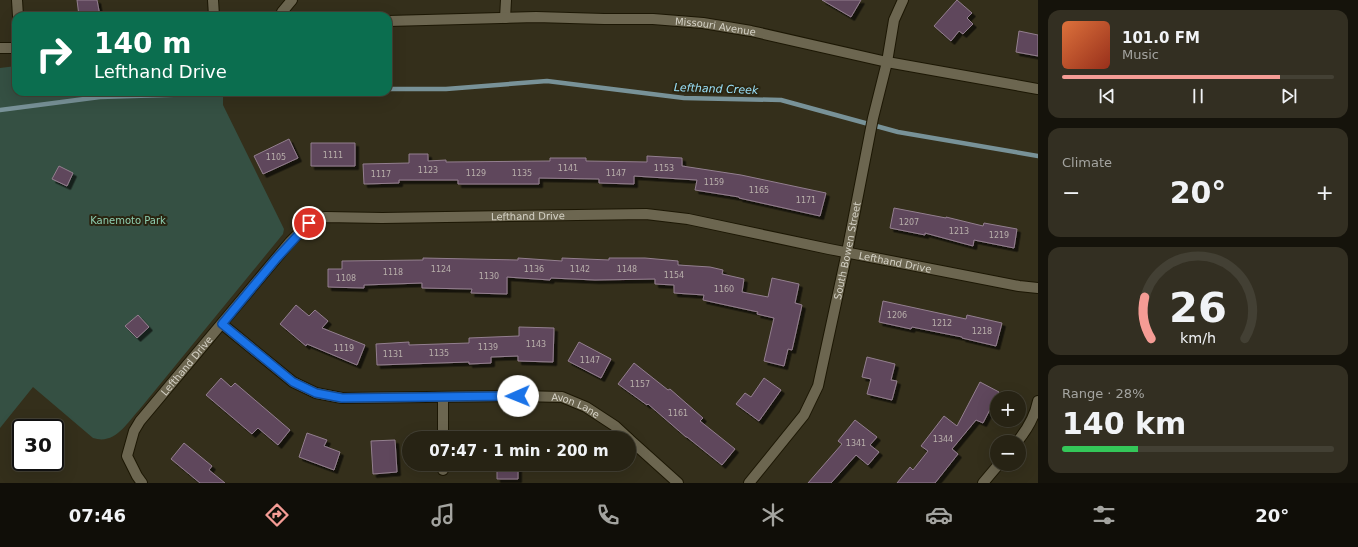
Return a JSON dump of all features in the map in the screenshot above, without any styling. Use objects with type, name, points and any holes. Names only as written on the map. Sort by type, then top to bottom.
[{"type":"street","points":[[17,0],[18,12]]},
{"type":"street","points":[[214,0],[214,12]]},
{"type":"street","points":[[282,12],[292,0]]},
{"type":"street","points":[[505,18],[506,0]]},
{"type":"street","name":"South Bowen Street","points":[[749,483],[804,415],[818,386],[847,252],[873,118],[887,62],[894,20],[903,0]]},
{"type":"street","name":"Missouri Avenue","points":[[392,21],[505,18],[654,19],[703,22],[751,31],[887,62],[1038,89]]},
{"type":"street","points":[[0,48],[12,48]]},
{"type":"street","name":"Lefthand Drive","points":[[142,483],[127,456],[134,431],[140,421],[303,228],[309,223],[325,217],[382,218],[646,214],[688,219],[1019,286],[1038,288]]},
{"type":"street","name":"Avon Lane","points":[[222,324],[293,382],[316,393],[342,398],[562,397],[586,407],[621,431]]},
{"type":"street","points":[[443,397],[443,431]]},
{"type":"street","points":[[1022,435],[1037,408],[1038,401]]},
{"type":"street","name":"Avon Lane","points":[[636,444],[678,483]]},
{"type":"street","points":[[983,483],[993,471]]},
{"type":"green space","name":"Kanemoto Park","points":[[12,66],[12,96],[223,96],[223,105],[284,229],[283,234],[125,427],[108,439],[93,438],[33,387],[0,428],[0,68]]},
{"type":"building","points":[[77,0],[97,0],[99,12],[78,12]]},
{"type":"building","points":[[822,0],[861,0],[851,17]]},
{"type":"building","points":[[957,0],[972,13],[967,18],[973,24],[963,34],[959,31],[951,41],[934,26]]},
{"type":"building","points":[[1019,31],[1038,35],[1038,56],[1016,52]]},
{"type":"building","points":[[289,139],[298,158],[263,174],[254,156]]},
{"type":"building","points":[[311,143],[355,143],[355,166],[311,166]]},
{"type":"building","points":[[409,154],[428,154],[428,161],[446,160],[446,162],[550,161],[550,158],[586,158],[586,161],[647,162],[647,156],[682,158],[682,166],[741,175],[826,193],[820,216],[739,197],[695,190],[697,180],[634,176],[634,184],[599,183],[599,179],[539,178],[539,184],[458,184],[458,180],[399,180],[399,183],[364,184],[363,164],[409,163]]},
{"type":"building","points":[[59,166],[73,173],[67,186],[52,179]]},
{"type":"building","points":[[894,208],[946,217],[983,226],[984,223],[1017,229],[1014,248],[974,240],[973,246],[925,233],[925,235],[890,228]]},
{"type":"building","points":[[423,258],[518,260],[518,258],[562,261],[562,258],[609,260],[609,258],[645,258],[678,261],[678,265],[710,267],[723,270],[722,274],[744,279],[742,292],[768,297],[772,278],[799,284],[795,303],[802,305],[792,350],[788,349],[784,366],[764,361],[774,318],[757,314],[758,312],[703,300],[704,295],[674,293],[674,285],[655,284],[655,279],[595,280],[551,278],[550,280],[507,277],[507,294],[471,293],[472,289],[422,288],[422,283],[364,285],[364,288],[328,287],[328,269],[342,269],[342,261],[423,260]]},
{"type":"building","points":[[883,301],[966,319],[967,315],[1002,323],[996,346],[962,337],[879,322]]},
{"type":"building","points":[[296,305],[309,316],[315,310],[328,321],[322,328],[365,345],[357,365],[307,344],[306,346],[280,324]]},
{"type":"building","points":[[138,315],[149,327],[137,338],[125,326]]},
{"type":"building","points":[[519,327],[554,328],[553,362],[518,361],[518,356],[491,357],[491,363],[469,364],[469,362],[377,365],[376,344],[409,342],[409,345],[469,343],[469,338],[519,336]]},
{"type":"building","points":[[579,342],[611,359],[601,378],[568,361]]},
{"type":"building","points":[[867,357],[895,364],[891,380],[897,381],[892,400],[867,394],[871,379],[862,377]]},
{"type":"building","points":[[634,363],[668,390],[670,389],[703,418],[700,421],[735,449],[722,465],[686,437],[648,404],[647,405],[618,384]]},
{"type":"building","points":[[221,378],[231,387],[235,383],[290,430],[278,445],[258,428],[252,434],[206,395]]},
{"type":"building","points":[[764,378],[781,390],[759,421],[736,404],[745,393],[751,397]]},
{"type":"building","points":[[980,382],[997,391],[990,391],[990,409],[983,423],[976,420],[952,449],[958,454],[935,483],[897,483],[910,467],[913,470],[928,451],[921,446],[944,416],[957,426]]},
{"type":"building","points":[[855,420],[877,437],[870,445],[879,452],[868,465],[856,455],[831,483],[808,483],[842,444],[838,441]]},
{"type":"building","points":[[307,433],[327,440],[324,446],[340,452],[334,470],[299,457]]},
{"type":"building","points":[[395,440],[397,472],[373,474],[371,441]]},
{"type":"building","points":[[184,443],[212,466],[209,470],[225,483],[200,483],[171,459]]},
{"type":"building","points":[[497,471],[518,471],[518,479],[497,479]]},
{"type":"waterway","name":"Lefthand Creek","points":[[392,89],[446,89],[547,81],[684,98],[781,100],[898,132],[1038,156]]},
{"type":"waterway","name":"Lefthand Creek","points":[[0,110],[100,97],[133,96]]},
{"type":"route","points":[[309,223],[276,259],[222,324],[293,382],[316,393],[342,398],[518,396]]}]
